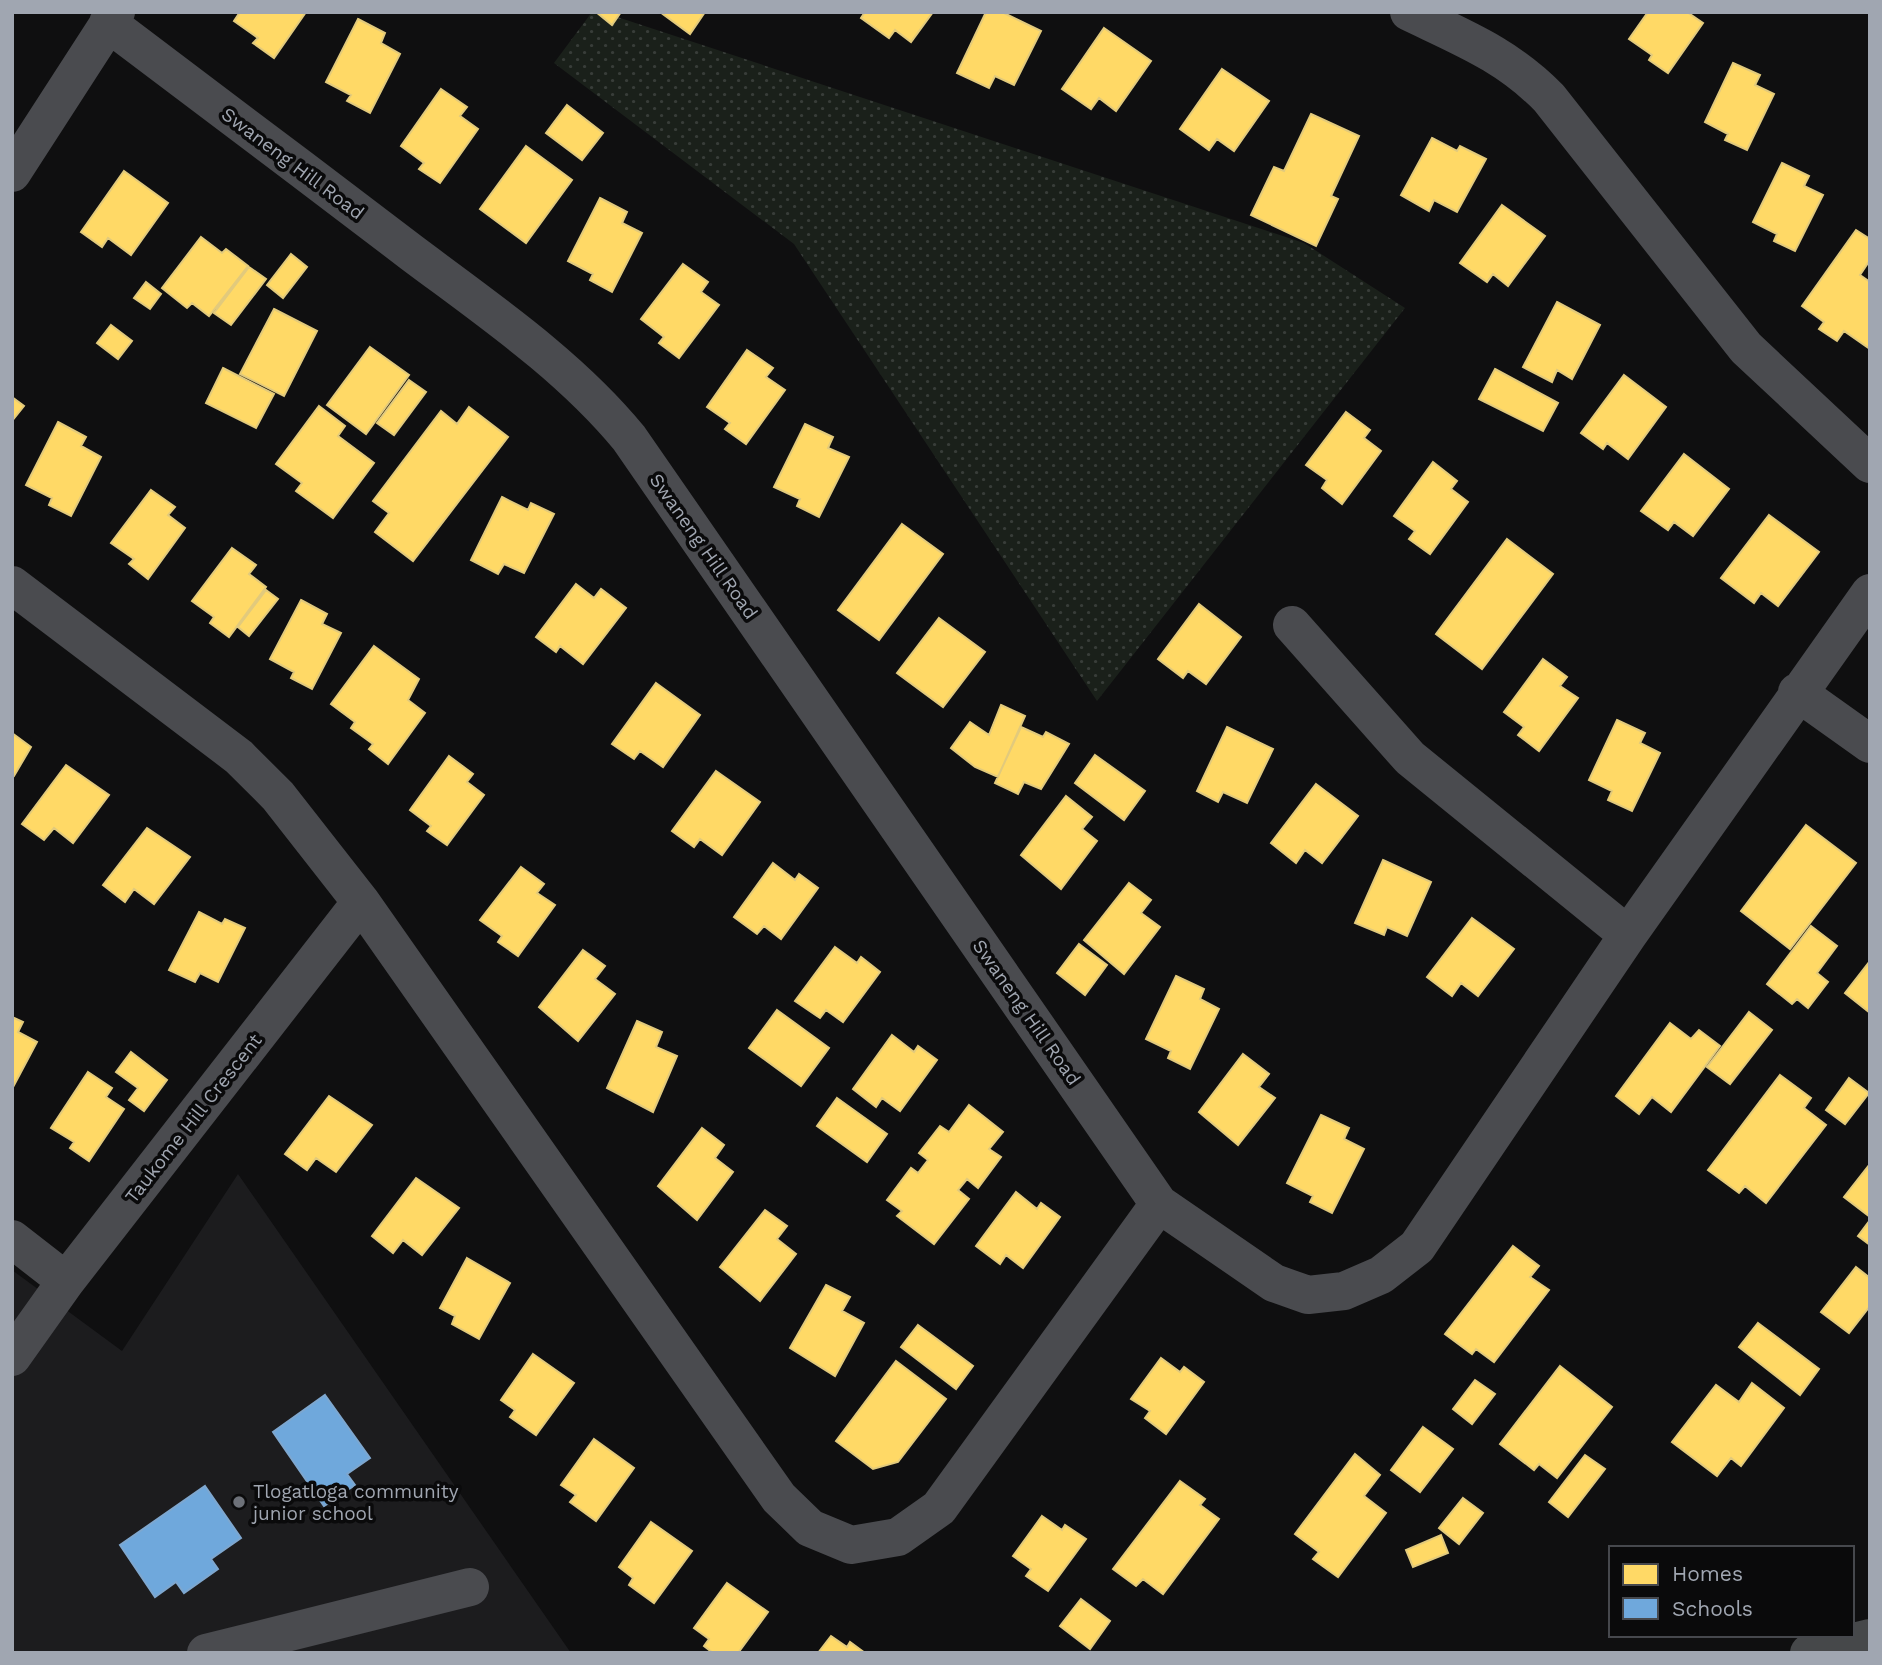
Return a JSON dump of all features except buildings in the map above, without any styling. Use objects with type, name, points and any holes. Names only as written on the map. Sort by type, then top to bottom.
[{"type":"main road","points":[[1809,1653],[1870,1637]]},
{"type":"street","points":[[1409,12],[1503,58],[1528,76],[1557,108],[1746,348],[1870,464]]},
{"type":"street","points":[[12,173],[112,17]]},
{"type":"street","name":"Swaneng Hill Road","points":[[112,17],[575,379],[604,408],[629,438],[1159,1203]]},
{"type":"street","points":[[12,585],[239,757],[278,796],[361,902],[779,1497],[810,1528],[851,1545],[898,1537],[939,1508],[1159,1203],[1273,1283],[1308,1295],[1345,1291],[1381,1275],[1417,1247],[1628,935],[1797,692],[1870,593]]},
{"type":"street","points":[[1292,625],[1410,758],[1628,935]]},
{"type":"street","points":[[1797,692],[1870,744]]},
{"type":"street","name":"Taukome Hill Crescent","points":[[12,1357],[66,1281],[361,902]]},
{"type":"street","points":[[12,1239],[66,1281]]},
{"type":"street","points":[[205,1653],[470,1587]]},
{"type":"shaded area","points":[[592,12],[602,12],[1304,243],[1405,308],[1097,701],[794,244],[554,63]]},
{"type":"shaded area","name":"Tlogatloga community junior school","points":[[238,1174],[571,1653],[12,1653],[12,1270],[122,1351]]},
{"type":"place","name":"Tlogatloga community junior school","points":[[239,1502]]}]
